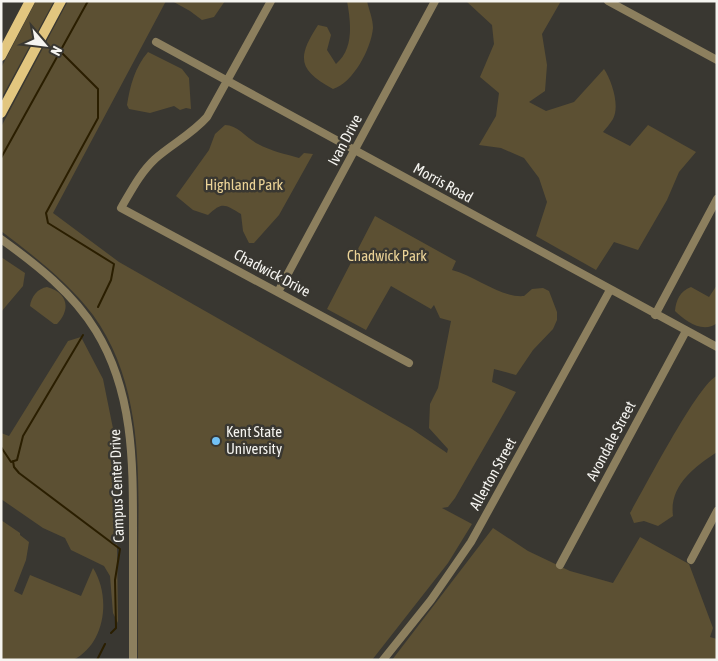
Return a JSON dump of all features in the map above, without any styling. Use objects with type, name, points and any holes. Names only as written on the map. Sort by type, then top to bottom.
[{"type":"main road","points":[[1,56],[30,1]]},
{"type":"main road","points":[[1,113],[61,1]]},
{"type":"street","points":[[228,81],[271,1]]},
{"type":"street","name":"Ivan Drive","points":[[278,292],[435,1]]},
{"type":"street","points":[[608,1],[717,60]]},
{"type":"street","name":"Morris Road","points":[[156,42],[655,315],[717,347]]},
{"type":"street","name":"Chadwick Drive","points":[[228,81],[207,117],[193,132],[149,165],[137,181],[122,208],[409,363]]},
{"type":"street","points":[[655,315],[717,199]]},
{"type":"street","name":"Campus Center Drive","points":[[1,239],[46,273],[78,305],[105,346],[122,388],[128,418],[132,459],[133,660]]},
{"type":"street","name":"Allerton Street","points":[[383,660],[431,600],[471,542],[610,290]]},
{"type":"street","name":"Avondale Street","points":[[560,565],[686,331]]},
{"type":"street","points":[[690,560],[717,511]]},
{"type":"green space","points":[[36,1],[54,1],[1,99],[1,68]]},
{"type":"green space","name":"Chadwick Park","points":[[68,1],[166,1],[53,213],[119,262],[412,429],[447,453],[448,449],[429,428],[430,404],[438,388],[451,321],[440,318],[434,305],[431,309],[391,286],[366,330],[327,309],[375,216],[456,261],[452,270],[506,294],[524,296],[532,289],[543,288],[549,291],[557,312],[557,320],[553,329],[533,350],[516,375],[494,369],[492,382],[516,392],[455,498],[448,507],[442,508],[472,524],[448,563],[372,660],[138,660],[137,461],[135,430],[121,370],[109,342],[93,315],[73,291],[1,231],[1,127]]},
{"type":"green space","points":[[172,1],[225,1],[214,17],[202,20]]},
{"type":"green space","points":[[347,1],[367,1],[372,18],[372,36],[365,55],[354,73],[340,86],[333,89],[313,76],[304,63],[304,55],[306,47],[318,25],[327,27],[331,35],[327,50],[336,64],[342,58],[350,35]]},
{"type":"green space","points":[[466,1],[561,1],[542,34],[547,65],[545,91],[529,102],[546,111],[574,102],[604,69],[610,80],[616,107],[613,119],[603,132],[630,146],[648,125],[696,152],[679,172],[667,200],[638,250],[614,242],[596,270],[536,236],[547,202],[539,178],[524,158],[501,148],[479,145],[496,116],[499,93],[480,77],[494,44],[492,25]]},
{"type":"green space","points":[[148,52],[182,69],[189,78],[191,109],[180,110],[174,106],[150,113],[129,109],[127,105],[134,77]]},
{"type":"green space","name":"Highland Park","points":[[225,125],[234,127],[254,141],[273,150],[299,158],[304,153],[313,154],[279,215],[254,243],[249,243],[243,231],[241,214],[231,208],[221,206],[208,215],[193,210],[176,196],[209,150],[215,134]]},
{"type":"green space","points":[[1,257],[25,273],[23,286],[1,312]]},
{"type":"green space","points":[[717,285],[717,323],[712,326],[700,327],[684,319],[675,311],[679,296],[687,289],[691,287],[709,297]]},
{"type":"green space","points":[[47,287],[59,293],[65,302],[64,313],[57,324],[54,324],[30,306],[36,294],[41,289]]},
{"type":"green space","points":[[81,337],[103,379],[121,468],[117,549],[118,623],[113,613],[110,576],[104,566],[71,550],[65,538],[43,528],[1,499],[1,433],[9,436],[68,341]]},
{"type":"green space","points":[[717,376],[717,452],[685,478],[675,495],[673,516],[658,526],[644,521],[634,523],[630,513],[658,462],[698,397]]},
{"type":"green space","points":[[1,520],[20,533],[29,542],[26,560],[14,591],[22,595],[30,575],[81,596],[93,568],[99,579],[103,605],[99,631],[93,643],[84,653],[73,660],[1,660]]},
{"type":"green space","points":[[493,528],[528,551],[570,571],[613,583],[640,537],[689,564],[713,628],[710,637],[717,639],[717,659],[392,660]]},
{"type":"waterway","points":[[1,158],[88,1]]},
{"type":"waterway","points":[[60,51],[98,89],[98,118],[46,213],[48,223],[114,264],[111,280],[98,307]]},
{"type":"waterway","points":[[1,447],[11,462],[17,460],[23,436],[83,335]]},
{"type":"waterway","points":[[13,461],[14,467],[19,473],[120,549],[115,580],[116,628],[111,633]]},
{"type":"waterway","points":[[97,660],[105,644]]},
{"type":"place","name":"Kent State University","points":[[216,441]]}]
